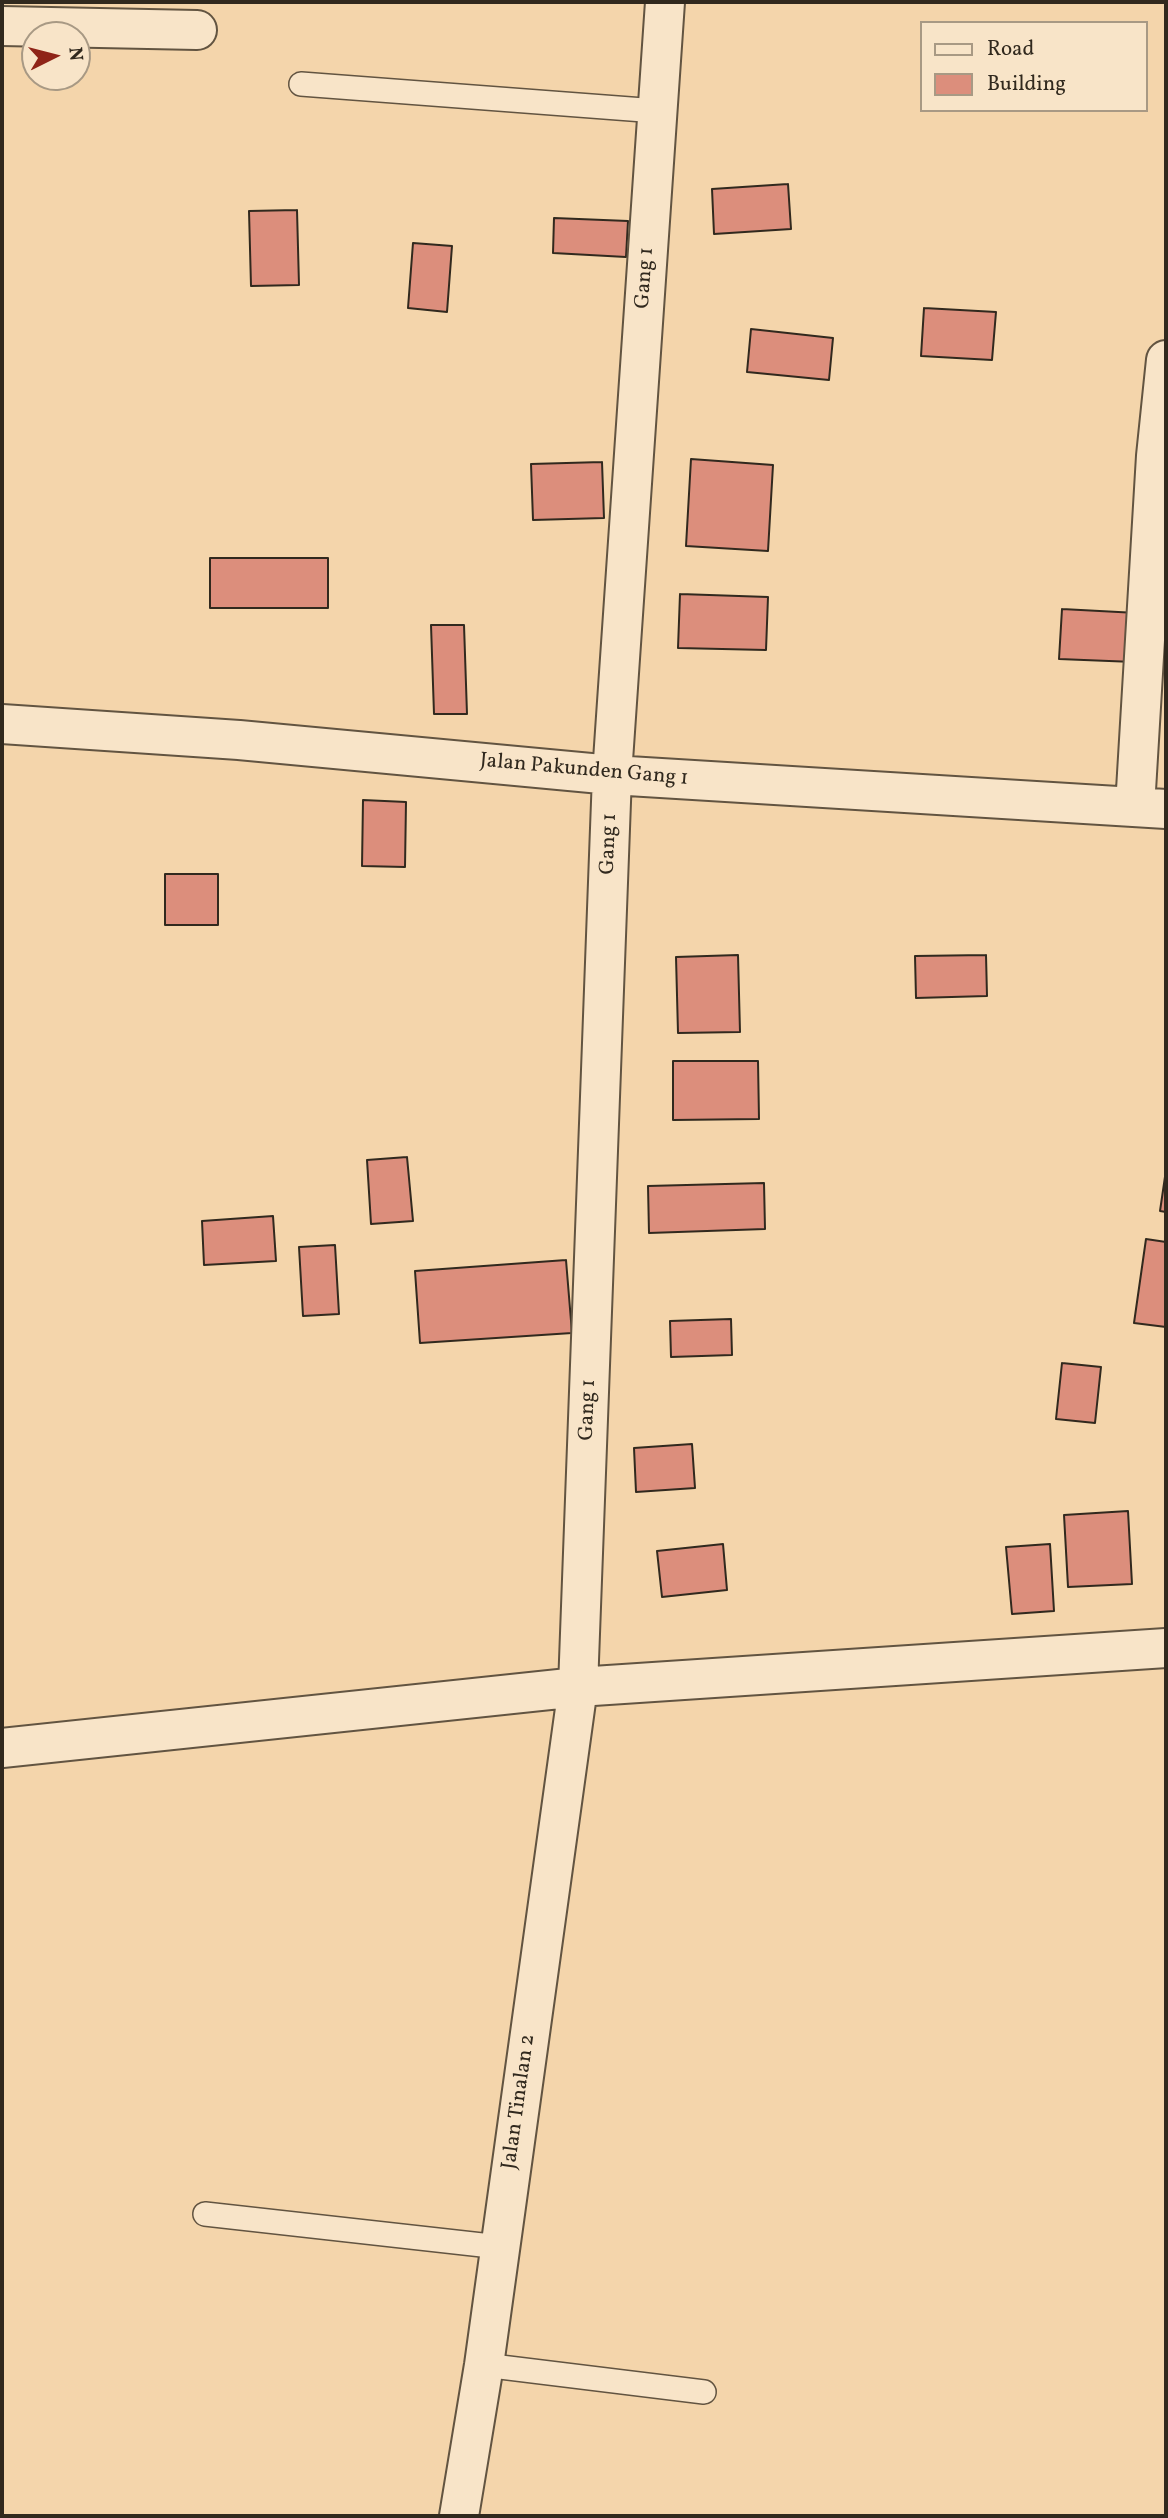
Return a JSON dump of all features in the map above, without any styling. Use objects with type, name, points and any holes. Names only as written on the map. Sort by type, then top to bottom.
[{"type":"street","name":"Gang 1","points":[[579,1686],[612,775],[664,2]]},
{"type":"street","points":[[2,26],[197,30]]},
{"type":"street","points":[[1151,808],[1156,456],[1166,360]]},
{"type":"street","name":"Jalan Pakunden Gang 1","points":[[2,724],[239,740],[612,775],[1151,808]]},
{"type":"street","points":[[2,1748],[579,1686],[1166,1648]]},
{"type":"street","name":"Jalan Tinalan 2","points":[[459,2516],[484,2365],[579,1686]]},
{"type":"lane","points":[[300,84],[657,111]]},
{"type":"lane","points":[[205,2214],[500,2247]]},
{"type":"lane","points":[[484,2365],[704,2392]]},
{"type":"building","points":[[788,184],[791,229],[714,234],[712,189]]},
{"type":"building","points":[[297,210],[299,285],[251,286],[249,211]]},
{"type":"building","points":[[554,218],[628,221],[626,257],[553,253]]},
{"type":"building","points":[[413,243],[452,246],[447,312],[408,308]]},
{"type":"building","points":[[924,308],[996,312],[992,360],[921,356]]},
{"type":"building","points":[[751,329],[833,338],[829,380],[747,372]]},
{"type":"building","points":[[691,459],[773,465],[768,551],[686,546]]},
{"type":"building","points":[[602,462],[604,518],[533,520],[531,464]]},
{"type":"building","points":[[210,558],[328,558],[328,608],[210,608]]},
{"type":"building","points":[[680,594],[768,597],[766,650],[678,648]]},
{"type":"building","points":[[1062,609],[1137,613],[1134,662],[1059,659]]},
{"type":"building","points":[[431,625],[464,625],[467,714],[434,714]]},
{"type":"building","points":[[363,800],[406,802],[405,867],[362,866]]},
{"type":"building","points":[[165,874],[218,874],[218,925],[165,925]]},
{"type":"building","points":[[738,955],[740,1032],[678,1033],[676,957]]},
{"type":"building","points":[[986,955],[987,996],[916,998],[915,956]]},
{"type":"building","points":[[673,1061],[758,1061],[759,1119],[673,1120]]},
{"type":"building","points":[[407,1157],[413,1221],[371,1224],[367,1160]]},
{"type":"building","points":[[1166,1170],[1166,1212],[1160,1211]]},
{"type":"building","points":[[764,1183],[765,1229],[649,1233],[648,1186]]},
{"type":"building","points":[[273,1216],[276,1261],[204,1265],[202,1221]]},
{"type":"building","points":[[1146,1239],[1166,1242],[1166,1327],[1134,1323]]},
{"type":"building","points":[[335,1245],[339,1314],[303,1316],[299,1247]]},
{"type":"building","points":[[566,1260],[572,1333],[420,1343],[415,1271]]},
{"type":"building","points":[[731,1319],[732,1355],[671,1357],[670,1321]]},
{"type":"building","points":[[1062,1363],[1101,1367],[1095,1423],[1056,1419]]},
{"type":"building","points":[[692,1444],[695,1488],[636,1492],[634,1448]]},
{"type":"building","points":[[1128,1511],[1132,1584],[1068,1587],[1064,1515]]},
{"type":"building","points":[[723,1544],[727,1590],[662,1597],[657,1551]]},
{"type":"building","points":[[1050,1544],[1054,1611],[1012,1614],[1006,1547]]}]
